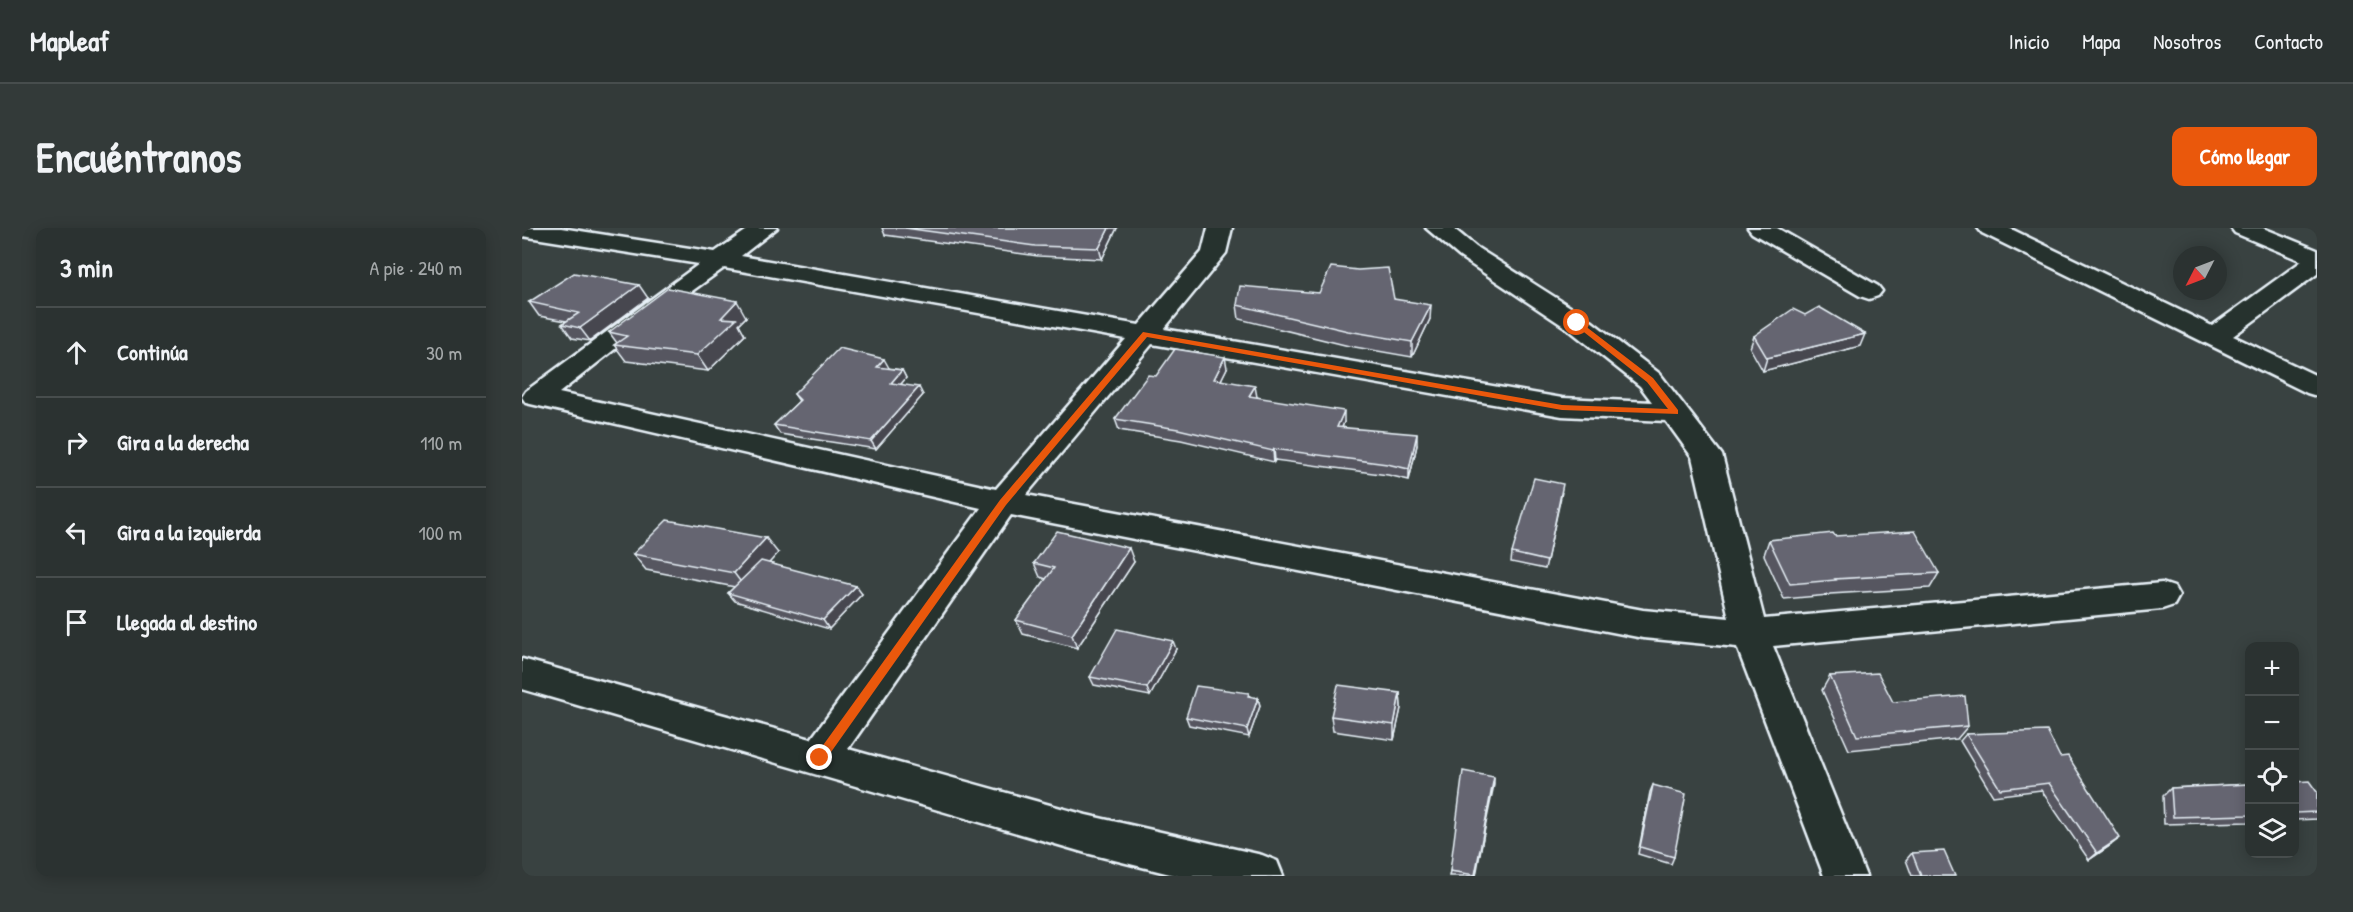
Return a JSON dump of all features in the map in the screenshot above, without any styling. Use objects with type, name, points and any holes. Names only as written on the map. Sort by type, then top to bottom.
[{"type":"street","points":[[765,228],[644,314],[536,397],[1003,502],[1643,624],[1750,634],[2162,596]]},
{"type":"street","points":[[820,758],[1003,502],[1214,253],[1220,228]]},
{"type":"street","points":[[1438,228],[1468,252],[1577,323],[1650,380],[1707,455],[1750,634],[1845,876]]},
{"type":"street","points":[[1760,228],[1869,291]]},
{"type":"street","points":[[1990,228],[2317,387]]},
{"type":"street","points":[[2214,337],[2317,260],[2243,228]]},
{"type":"street","points":[[522,229],[720,260],[1562,407],[1675,412]]},
{"type":"street","points":[[522,675],[1086,834],[1262,876]]},
{"type":"building","points":[[905,228],[1109,228],[1099,248],[1035,246]]},
{"type":"building","points":[[1331,267],[1358,270],[1388,268],[1394,299],[1431,305],[1412,342],[1348,331],[1237,305],[1240,286],[1319,293]]},
{"type":"building","points":[[574,273],[639,285],[580,328],[562,324],[579,313],[529,302]]},
{"type":"building","points":[[668,288],[737,301],[721,318],[736,319],[697,355],[614,345],[627,336],[609,332]]},
{"type":"building","points":[[1819,307],[1865,334],[1767,358],[1754,336],[1793,309],[1805,315]]},
{"type":"building","points":[[839,348],[884,359],[877,367],[902,370],[891,383],[919,387],[871,441],[774,425],[800,400],[794,394]]},
{"type":"building","points":[[1175,349],[1225,357],[1214,379],[1255,386],[1249,396],[1344,411],[1337,427],[1417,434],[1409,469],[1274,449],[1273,451],[1178,429],[1115,419],[1148,375],[1156,376]]},
{"type":"building","points":[[1534,478],[1563,484],[1547,561],[1512,553]]},
{"type":"building","points":[[667,520],[766,538],[734,573],[633,554]]},
{"type":"building","points":[[1057,531],[1129,548],[1072,635],[1016,620],[1054,568],[1034,563]]},
{"type":"building","points":[[1915,531],[1939,573],[1790,584],[1769,540],[1833,533],[1835,536]]},
{"type":"building","points":[[761,561],[856,586],[823,620],[728,593]]},
{"type":"building","points":[[1117,629],[1173,641],[1147,688],[1090,677]]},
{"type":"building","points":[[1878,673],[1893,702],[1965,696],[1968,726],[1857,736],[1830,676]]},
{"type":"building","points":[[1338,685],[1400,693],[1394,725],[1331,716]]},
{"type":"building","points":[[1196,686],[1249,693],[1248,696],[1258,698],[1247,729],[1186,717]]},
{"type":"building","points":[[2047,731],[2060,757],[2068,756],[2120,838],[2097,853],[2049,783],[2000,789],[1966,734]]},
{"type":"building","points":[[1463,771],[1494,777],[1475,875],[1450,871]]},
{"type":"building","points":[[2309,781],[2317,792],[2317,812],[2299,813],[2299,782]]},
{"type":"building","points":[[2245,784],[2245,815],[2173,817],[2171,788]]},
{"type":"building","points":[[1653,785],[1686,794],[1674,857],[1640,847]]},
{"type":"building","points":[[1944,851],[1955,876],[1921,876],[1912,853]]},
{"type":"route","points":[[820,758],[1003,502],[1146,334],[1562,407],[1675,412],[1650,380],[1577,323]]}]
